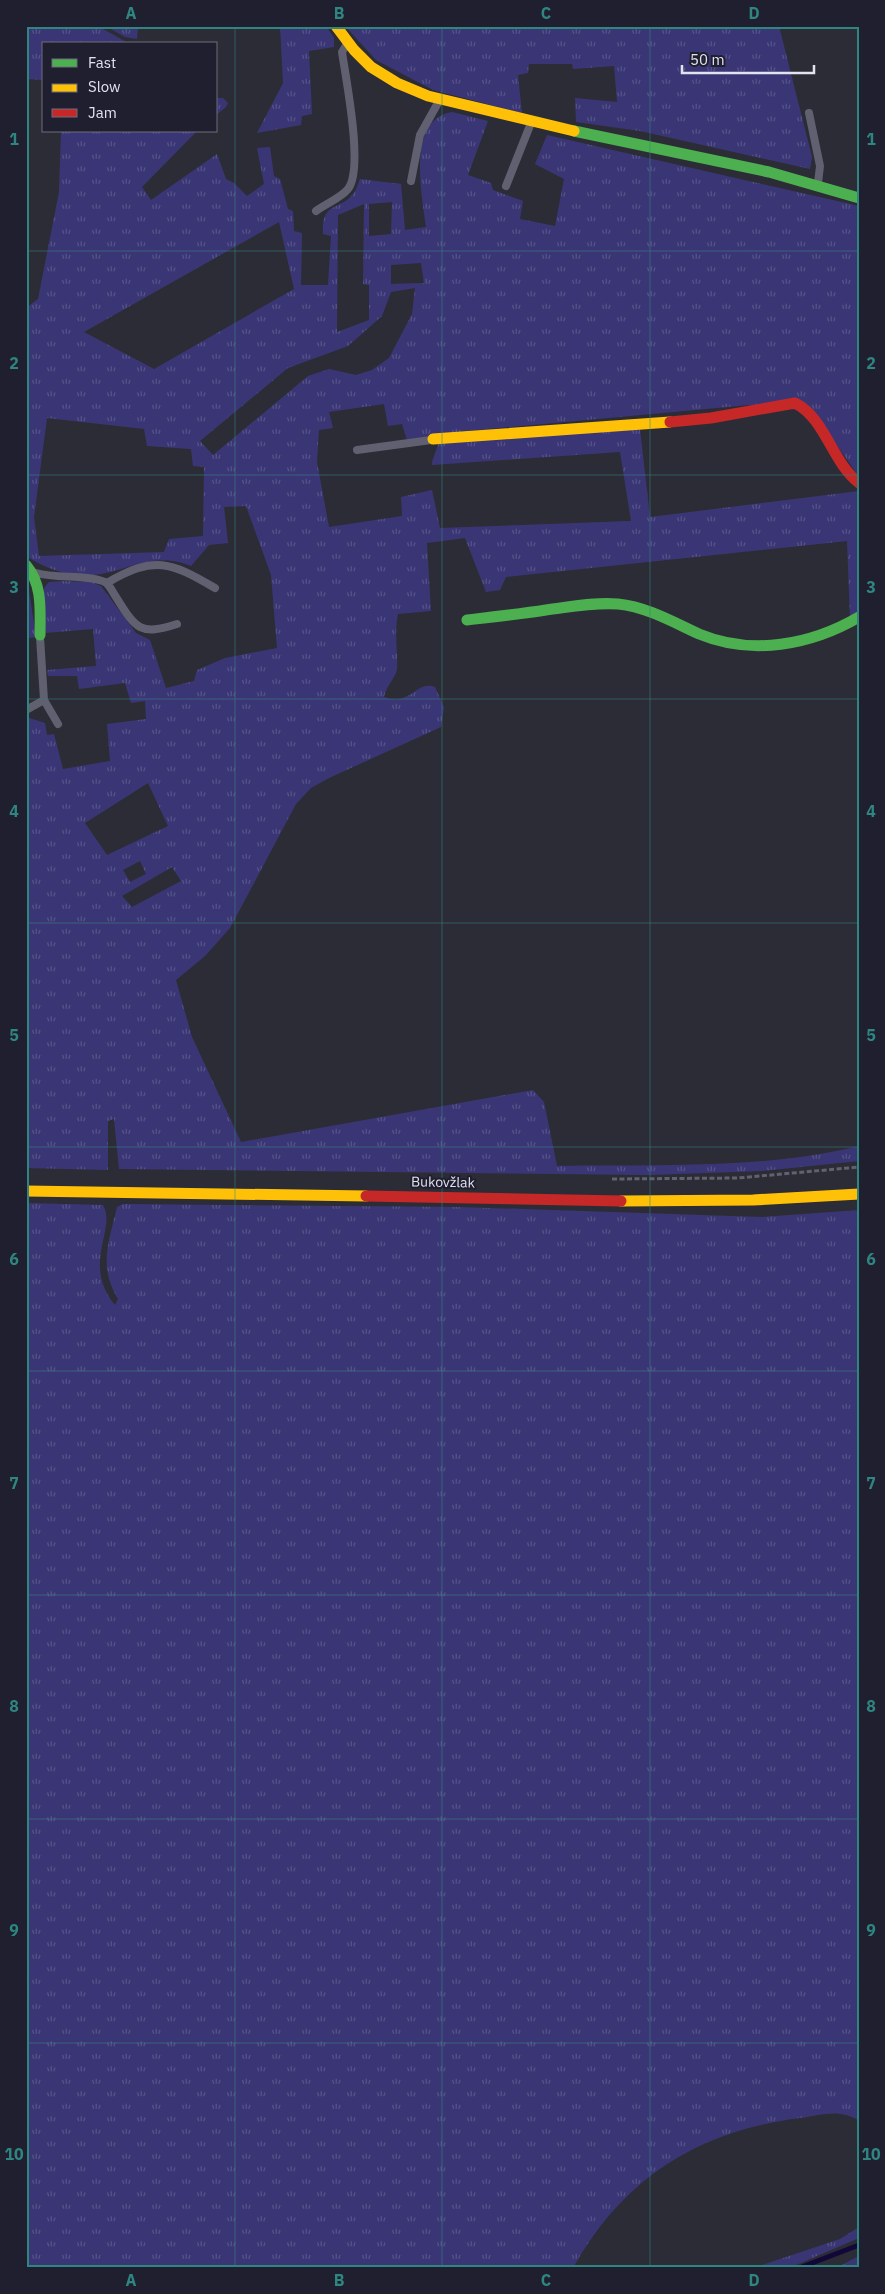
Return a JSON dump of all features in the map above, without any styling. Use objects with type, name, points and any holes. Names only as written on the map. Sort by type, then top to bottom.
[{"type":"street","points":[[336,26],[371,67],[397,83],[440,99],[589,135],[769,172],[818,188],[859,198]]},
{"type":"street","points":[[433,439],[672,422],[711,418],[795,403],[803,406],[817,424],[841,468],[849,477],[859,483]]},
{"type":"street","points":[[30,568],[38,580],[40,635]]},
{"type":"street","points":[[466,620],[588,605],[624,604],[652,611],[713,639],[738,645],[757,646],[786,644],[816,636],[846,625],[859,617]]},
{"type":"street","name":"Bukovžlak","points":[[26,1191],[651,1201],[762,1200],[859,1194]]},
{"type":"lane","points":[[316,211],[347,190],[355,178],[355,152],[342,52],[348,42]]},
{"type":"lane","points":[[410,181],[420,135],[440,99]]},
{"type":"lane","points":[[810,113],[820,166],[818,188]]},
{"type":"lane","points":[[506,186],[532,121]]},
{"type":"lane","points":[[357,450],[433,439]]},
{"type":"lane","points":[[107,583],[123,573],[140,568],[168,565],[184,570],[215,588]]},
{"type":"lane","points":[[30,568],[50,577],[95,579],[107,583],[135,625],[148,631],[157,631],[177,624]]},
{"type":"lane","points":[[40,635],[44,700],[58,724]]},
{"type":"lane","points":[[26,710],[44,700]]},
{"type":"green space","points":[[26,26],[98,26],[126,42],[42,42],[42,80],[26,79]]},
{"type":"green space","points":[[106,26],[138,26],[137,39],[125,37]]},
{"type":"green space","points":[[280,26],[326,26],[334,38],[334,47],[309,51],[312,114],[302,116],[301,125],[257,133],[283,83]]},
{"type":"green space","points":[[345,26],[359,26],[360,29],[372,26],[779,26],[812,157],[810,169],[640,131],[576,122],[575,98],[617,102],[614,66],[573,69],[572,64],[529,64],[528,73],[518,75],[522,113],[433,90],[376,60]]},
{"type":"green space","points":[[218,98],[223,98],[228,103],[218,113]]},
{"type":"green space","points":[[452,112],[488,121],[468,175],[491,183],[493,190],[523,201],[520,219],[555,226],[564,179],[535,164],[547,135],[859,206],[859,477],[813,411],[749,405],[456,432],[407,440],[402,424],[388,426],[384,404],[329,412],[333,428],[319,430],[317,462],[329,527],[402,516],[401,497],[432,490],[440,528],[631,521],[620,452],[432,465],[432,462],[439,442],[640,429],[650,517],[859,491],[859,614],[850,619],[847,541],[506,577],[500,590],[486,592],[465,538],[427,543],[431,611],[398,614],[396,628],[397,669],[384,697],[401,699],[423,687],[435,687],[444,707],[441,727],[329,778],[311,788],[296,804],[230,928],[205,956],[176,980],[192,1037],[241,1142],[533,1090],[544,1102],[557,1166],[747,1162],[822,1154],[859,1146],[859,1161],[762,1171],[649,1175],[119,1169],[114,1119],[108,1121],[108,1170],[26,1168],[26,717],[45,723],[47,735],[54,734],[63,769],[110,761],[107,724],[146,719],[145,701],[131,703],[125,683],[79,689],[77,676],[48,676],[47,670],[96,666],[93,629],[45,633],[44,588],[49,582],[62,581],[91,582],[101,586],[136,633],[150,640],[166,688],[194,681],[197,670],[225,658],[277,648],[271,575],[246,506],[224,507],[228,543],[209,545],[191,566],[164,560],[140,563],[105,573],[75,575],[42,565],[26,556],[26,308],[38,299],[59,192],[61,132],[196,132],[142,187],[151,200],[217,154],[226,179],[234,183],[247,196],[264,184],[257,148],[270,147],[274,176],[280,179],[288,209],[293,211],[294,231],[302,233],[301,285],[328,285],[331,236],[323,234],[325,216],[328,211],[343,203],[353,194],[360,179],[401,184],[405,230],[426,227],[420,179],[420,160],[428,129],[438,118]],"holes":[[[392,202],[391,234],[369,236],[369,204]],[[364,204],[363,284],[369,285],[369,320],[337,332],[338,215]],[[279,222],[294,289],[154,369],[84,332]],[[421,263],[424,283],[391,284],[391,265]],[[415,288],[412,314],[389,358],[372,370],[356,375],[329,369],[308,376],[213,455],[200,441],[288,368],[348,346],[382,316],[391,292]],[[47,418],[144,429],[147,446],[191,449],[193,466],[204,467],[203,536],[169,539],[164,552],[39,556],[34,517]],[[148,783],[168,826],[107,855],[85,823]],[[140,861],[146,874],[130,882],[123,870]],[[172,867],[181,881],[132,907],[122,896]]]},
{"type":"green space","points":[[26,571],[36,637],[28,638]]},
{"type":"green space","points":[[26,1203],[103,1205],[106,1225],[101,1249],[101,1275],[105,1290],[115,1305],[118,1299],[108,1276],[107,1254],[117,1207],[123,1204],[459,1207],[761,1217],[859,1210],[859,2121],[852,2117],[838,2114],[815,2115],[763,2124],[729,2134],[697,2147],[667,2164],[640,2184],[615,2208],[593,2236],[573,2268],[26,2268]]},
{"type":"green space","points":[[859,2227],[859,2238],[789,2268],[753,2268],[840,2239]]},
{"type":"green space","points":[[859,2256],[859,2268],[836,2268],[857,2257]]},
{"type":"waterway","points":[[799,2268],[859,2245]]},
{"type":"traffic: fast","points":[[574,131],[769,172],[859,198]]},
{"type":"traffic: fast","points":[[26,565],[38,589],[40,635]]},
{"type":"traffic: fast","points":[[467,620],[582,605],[618,604],[650,612],[719,641],[760,646],[781,644],[821,635],[859,617]]},
{"type":"traffic: slow","points":[[336,26],[354,50],[371,67],[397,83],[428,96],[574,131]]},
{"type":"traffic: slow","points":[[433,439],[670,422]]},
{"type":"traffic: slow","points":[[26,1191],[366,1196]]},
{"type":"traffic: slow","points":[[621,1201],[753,1200],[859,1194]]},
{"type":"traffic: jam","points":[[670,422],[711,418],[795,403],[806,410],[814,419],[849,474],[859,483]]},
{"type":"traffic: jam","points":[[366,1196],[621,1201]]}]
